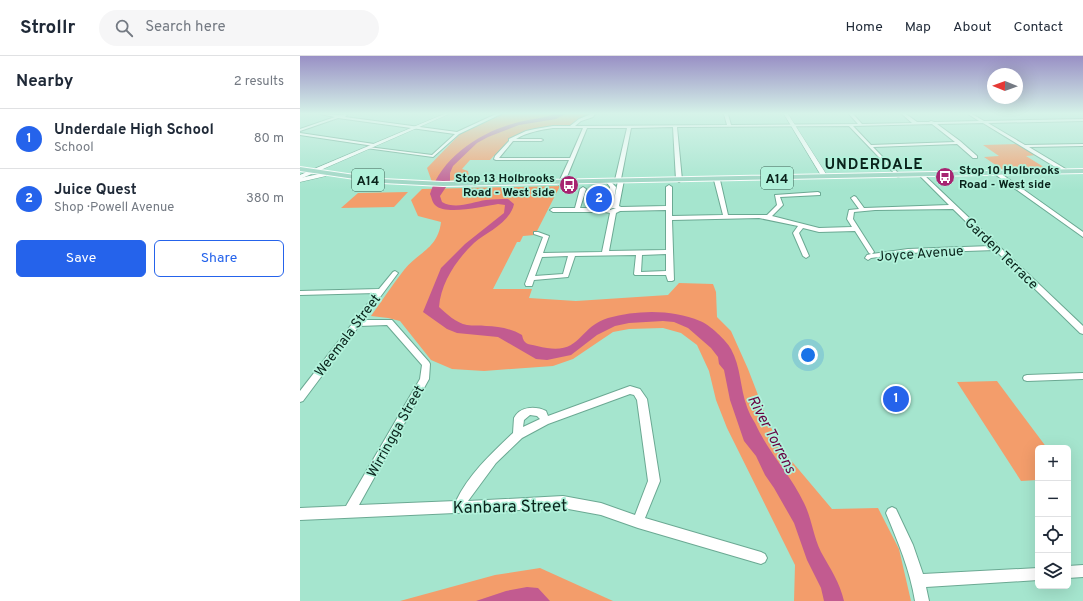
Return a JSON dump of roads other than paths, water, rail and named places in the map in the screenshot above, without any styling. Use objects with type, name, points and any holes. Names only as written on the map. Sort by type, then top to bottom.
[{"type":"main road","name":"A14","points":[[300,169],[324,175],[377,184],[422,185],[1067,172],[1081,173]]},
{"type":"main road","name":"A14","points":[[311,171],[377,181],[422,185]]},
{"type":"main road","points":[[300,178],[324,175]]},
{"type":"main road","name":"A14","points":[[561,183],[610,183],[620,181]]},
{"type":"street","points":[[337,139],[374,145]]},
{"type":"street","points":[[300,178],[311,171],[387,139]]},
{"type":"street","points":[[368,148],[433,156],[451,139]]},
{"type":"street","points":[[561,183],[580,139]]},
{"type":"street","points":[[605,254],[627,139]]},
{"type":"street","points":[[676,139],[679,180]]},
{"type":"street","points":[[802,139],[825,177]]},
{"type":"street","points":[[864,139],[898,176]]},
{"type":"street","points":[[953,139],[975,156]]},
{"type":"street","points":[[1015,139],[1067,172]]},
{"type":"street","points":[[541,140],[510,140],[496,159],[572,159]]},
{"type":"street","points":[[870,146],[958,143]]},
{"type":"street","points":[[1026,146],[1083,145]]},
{"type":"street","points":[[998,174],[1083,235]]},
{"type":"street","name":"Garden Terrace","points":[[921,175],[1083,331]]},
{"type":"street","points":[[719,188],[728,179]]},
{"type":"street","points":[[714,180],[719,188],[726,217]]},
{"type":"street","points":[[610,183],[613,186],[613,209]]},
{"type":"street","points":[[639,253],[637,274],[670,276],[669,187]]},
{"type":"street","points":[[576,210],[583,189]]},
{"type":"street","points":[[768,217],[780,205],[777,196],[818,194]]},
{"type":"street","points":[[854,198],[862,209]]},
{"type":"street","points":[[871,252],[850,219],[849,215],[851,211],[862,209],[954,207]]},
{"type":"street","points":[[553,210],[670,208]]},
{"type":"street","points":[[670,218],[768,217],[819,230],[856,229]]},
{"type":"street","points":[[801,226],[796,233],[806,256]]},
{"type":"street","points":[[536,233],[546,236],[530,281],[566,276],[572,254]]},
{"type":"street","name":"Joyce Avenue","points":[[868,258],[869,256],[908,251],[997,248]]},
{"type":"street","points":[[539,255],[669,252]]},
{"type":"street","name":"Weemala Street","points":[[300,398],[395,273]]},
{"type":"street","points":[[300,293],[381,291]]},
{"type":"street","name":"Wirringga Street","points":[[350,511],[424,379],[426,364],[389,322],[357,323]]},
{"type":"street","points":[[1027,378],[1083,376]]},
{"type":"street","points":[[460,506],[466,492],[492,460],[518,435],[545,421],[615,394],[630,390],[637,392],[642,399],[654,468],[654,481],[638,522]]},
{"type":"street","points":[[518,435],[519,418],[524,414],[537,411],[543,414],[545,421]]},
{"type":"street","name":"Kanbara Street","points":[[300,514],[563,502],[601,509],[638,522],[761,558]]},
{"type":"street","points":[[892,513],[909,549],[919,581],[922,601]]},
{"type":"street","points":[[1071,572],[1083,571]]},
{"type":"street","points":[[919,581],[1035,574]]},
{"type":"place","name":"Stop 10 Holbrooks Road - West side","points":[[945,177]]},
{"type":"place","name":"Stop 13 Holbrooks Road - West side","points":[[569,185]]},
{"type":"place","name":"Juice Quest","points":[[599,199]]},
{"type":"place","name":"Underdale High School","points":[[896,399]]},
{"type":"district","name":"UNDERDALE","points":[[874,164]]},
{"type":"water label","name":"River Torrens","points":[[772,434]]}]
